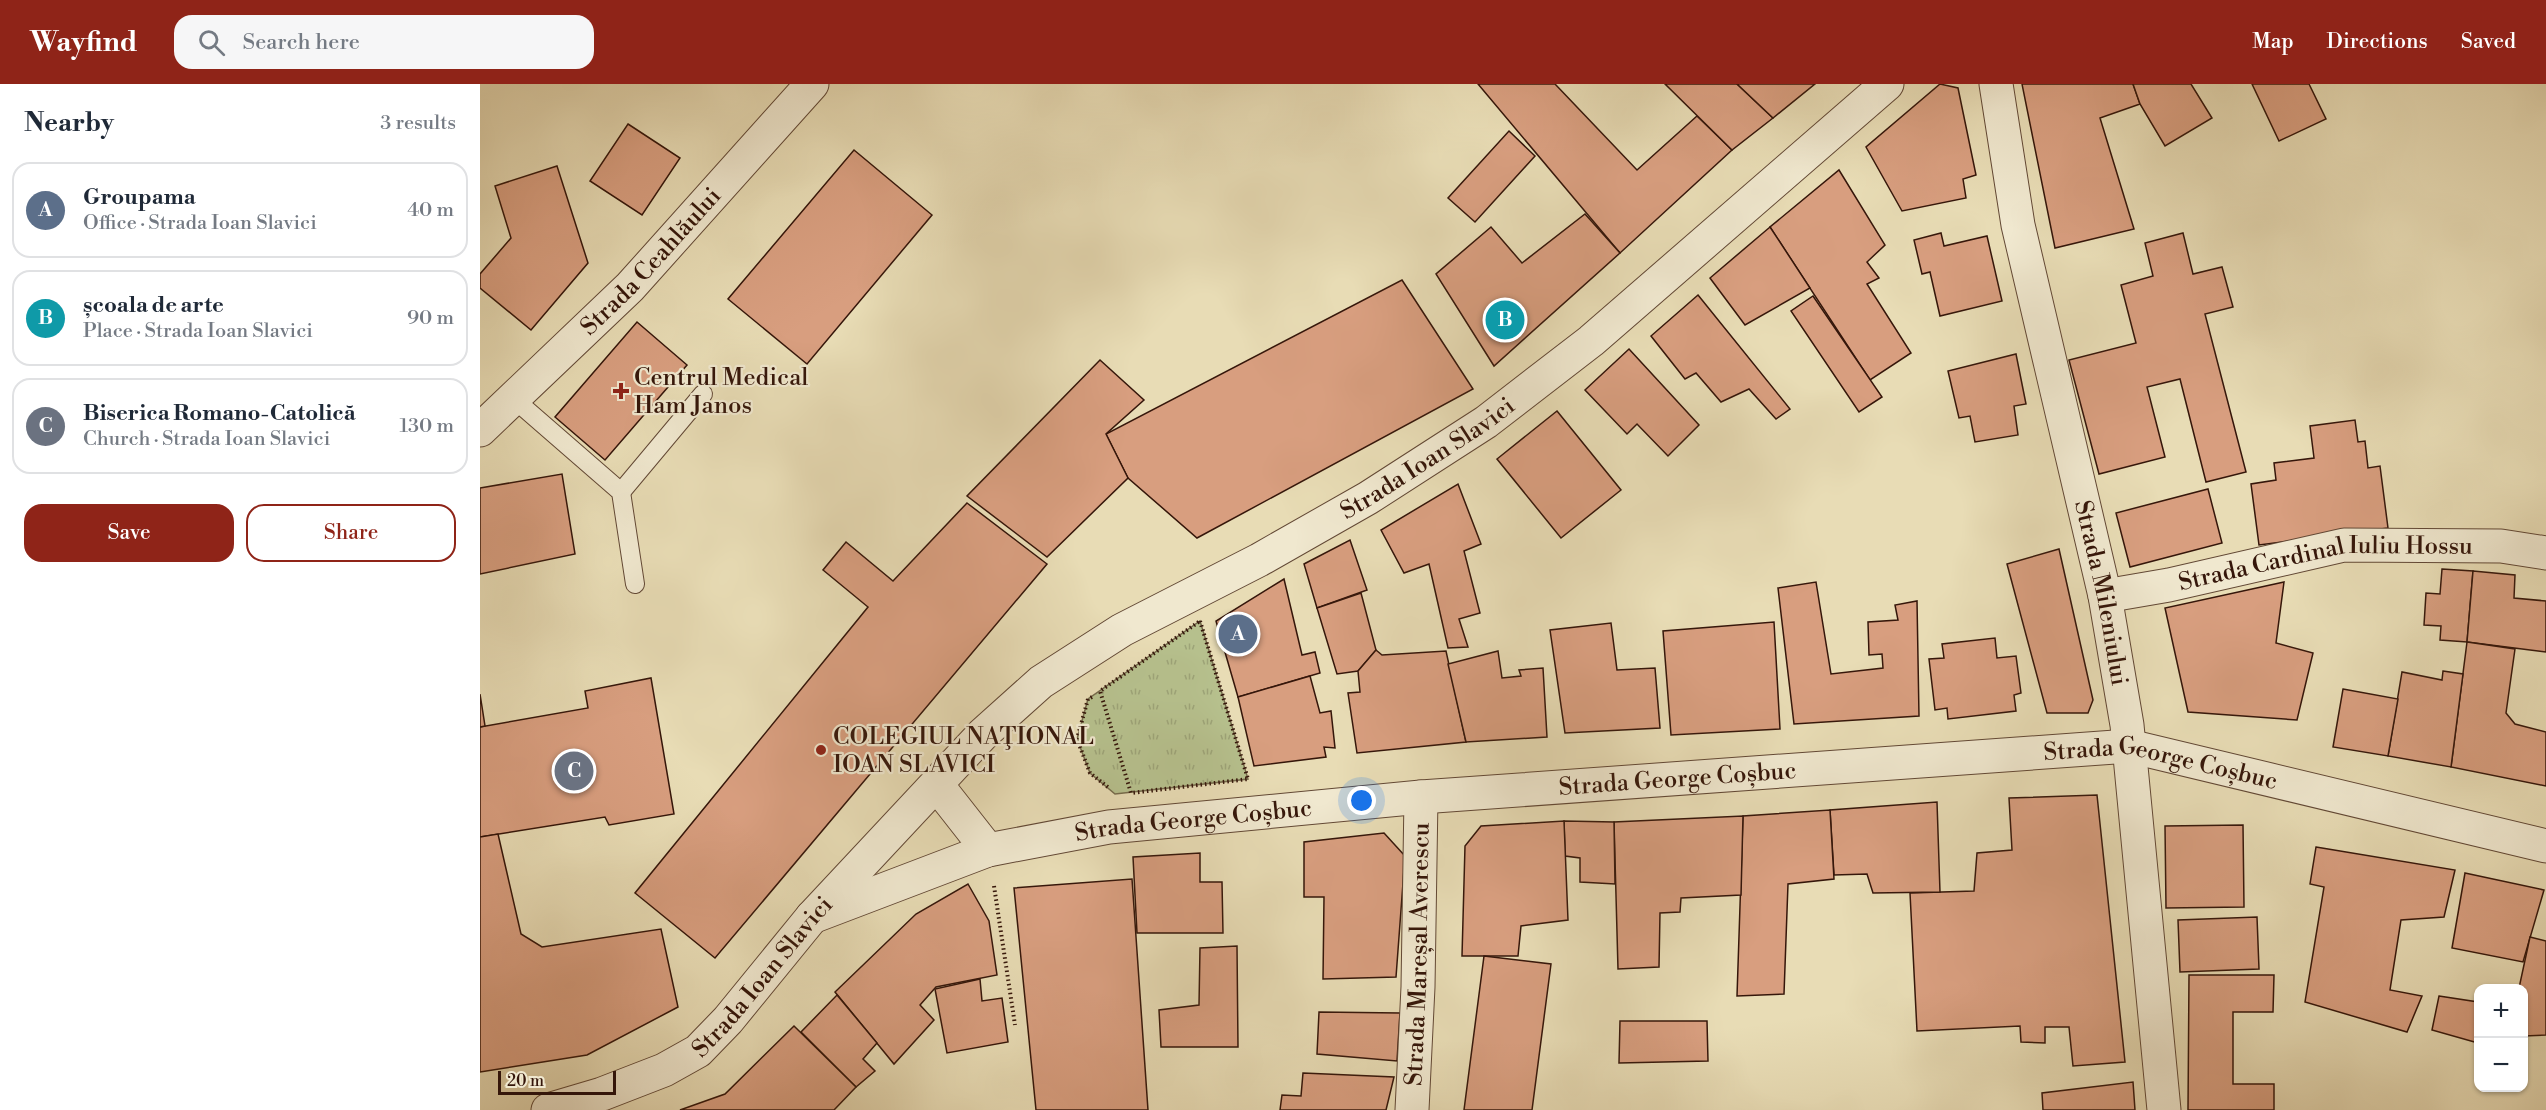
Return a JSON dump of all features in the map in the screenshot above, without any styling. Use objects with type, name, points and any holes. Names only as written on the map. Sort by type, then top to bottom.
[{"type":"street","name":"Strada Ceahlăului","points":[[480,430],[630,287],[812,84]]},
{"type":"street","name":"Strada Ioan Slavici","points":[[548,1110],[602,1094],[664,1070],[698,1051],[728,1020],[812,917],[983,734],[1041,682],[1122,630],[1259,560],[1368,498],[1486,422],[1591,341],[1887,84]]},
{"type":"street","name":"Strada Mileniului","points":[[1996,84],[2018,225],[2105,596],[2129,746],[2164,1110]]},
{"type":"street","name":"Strada Cardinal Iuliu Hossu","points":[[2105,596],[2169,585],[2344,544],[2501,546],[2546,553]]},
{"type":"street","name":"Strada George Coșbuc","points":[[812,917],[988,850],[1110,827],[1420,797],[2129,746],[2546,846]]},
{"type":"street","points":[[937,784],[988,850]]},
{"type":"street","name":"Strada Mareșal Averescu","points":[[1412,1110],[1418,987],[1420,797]]},
{"type":"lane","points":[[621,492],[703,394]]},
{"type":"lane","points":[[514,399],[621,492],[635,584]]},
{"type":"path","points":[[1115,794],[1090,773],[1077,739],[1088,699],[1200,621],[1248,779],[1123,793]]},
{"type":"path","points":[[1100,692],[1131,793]]},
{"type":"path","points":[[988,850],[1015,1025]]},
{"type":"green space","points":[[1200,621],[1248,779],[1115,794],[1090,773],[1077,739],[1088,699]]},
{"type":"building","points":[[1478,84],[1555,84],[1637,170],[1697,116],[1732,150],[1620,253]]},
{"type":"building","points":[[1665,84],[1737,84],[1773,118],[1732,150]]},
{"type":"building","points":[[1737,84],[1815,84],[1773,118]]},
{"type":"building","points":[[1940,84],[1958,88],[1976,175],[1963,179],[1966,198],[1902,211],[1866,147]]},
{"type":"building","points":[[2022,84],[2133,84],[2140,104],[2100,118],[2134,229],[2055,248]]},
{"type":"building","points":[[2133,84],[2191,84],[2212,118],[2165,146],[2140,104]]},
{"type":"building","points":[[2252,84],[2309,84],[2326,119],[2279,141]]},
{"type":"building","points":[[628,124],[680,158],[642,215],[590,181]]},
{"type":"building","points":[[1509,131],[1535,156],[1475,222],[1448,198]]},
{"type":"building","points":[[854,150],[932,215],[807,364],[728,299]]},
{"type":"building","points":[[557,166],[588,263],[531,330],[480,288],[480,274],[511,238],[495,186]]},
{"type":"building","points":[[1839,170],[1885,245],[1867,262],[1879,278],[1867,284],[1911,353],[1870,380],[1770,227]]},
{"type":"building","points":[[1585,214],[1620,253],[1494,366],[1436,274],[1491,227],[1522,263]]},
{"type":"building","points":[[1770,227],[1810,288],[1745,325],[1710,278]]},
{"type":"building","points":[[1941,233],[1944,246],[1987,236],[2002,301],[1940,316],[1930,272],[1922,274],[1914,240]]},
{"type":"building","points":[[2183,233],[2193,274],[2222,267],[2233,307],[2205,314],[2246,472],[2206,482],[2180,379],[2147,387],[2165,457],[2099,474],[2069,360],[2136,343],[2121,285],[2153,276],[2145,243]]},
{"type":"building","points":[[1402,280],[1473,389],[1197,538],[1128,478],[1106,434]]},
{"type":"building","points":[[1698,295],[1790,409],[1776,419],[1749,389],[1721,402],[1696,373],[1685,379],[1651,336]]},
{"type":"building","points":[[1813,296],[1882,397],[1859,412],[1791,311]]},
{"type":"building","name":"Centrul Medical Ham Janos","points":[[637,322],[687,365],[605,460],[555,417]]},
{"type":"building","points":[[1629,349],[1699,425],[1668,456],[1637,424],[1627,434],[1585,390]]},
{"type":"building","points":[[2016,354],[2026,404],[2014,406],[2018,435],[1975,442],[1970,416],[1959,418],[1948,371]]},
{"type":"building","points":[[1100,360],[1144,400],[1106,434],[1128,478],[1047,557],[967,496]]},
{"type":"building","points":[[1557,411],[1621,490],[1561,538],[1497,459]]},
{"type":"building","points":[[2355,420],[2358,442],[2365,441],[2368,468],[2380,466],[2388,528],[2259,545],[2251,484],[2276,480],[2274,463],[2314,458],[2310,426]]},
{"type":"building","points":[[562,474],[575,554],[480,574],[480,488]]},
{"type":"building","points":[[1458,484],[1481,544],[1464,551],[1480,613],[1459,619],[1468,647],[1448,648],[1429,564],[1404,573],[1381,530]]},
{"type":"building","points":[[2208,489],[2222,543],[2130,567],[2116,513]]},
{"type":"building","name":"COLEGIUL NAŢIONAL IOAN SLAVICI","points":[[967,503],[1047,564],[715,958],[635,893],[868,607],[823,570],[846,542],[893,581]]},
{"type":"building","points":[[1350,540],[1367,590],[1317,608],[1304,564]]},
{"type":"building","points":[[2059,549],[2093,700],[2088,713],[2047,713],[2007,564]]},
{"type":"building","points":[[2442,569],[2473,571],[2467,642],[2440,640],[2441,626],[2424,625],[2426,593],[2440,594]]},
{"type":"building","points":[[2473,571],[2515,575],[2514,598],[2546,601],[2546,652],[2467,642]]},
{"type":"building","points":[[1284,579],[1302,655],[1315,652],[1320,673],[1238,697],[1216,621]]},
{"type":"building","points":[[1816,582],[1831,674],[1883,668],[1882,654],[1869,655],[1868,622],[1898,620],[1895,605],[1917,601],[1919,716],[1794,724],[1778,588]]},
{"type":"building","points":[[2284,582],[2276,643],[2313,653],[2297,720],[2188,712],[2165,608]]},
{"type":"building","points":[[1361,593],[1376,650],[1358,671],[1337,674],[1317,608]]},
{"type":"building","points":[[1774,622],[1780,729],[1671,735],[1663,631]]},
{"type":"building","points":[[1611,623],[1617,670],[1655,668],[1660,728],[1565,733],[1550,630]]},
{"type":"building","points":[[1995,638],[1997,658],[2016,656],[2021,693],[2014,695],[2016,711],[1948,719],[1947,708],[1935,710],[1929,659],[1944,658],[1942,644]]},
{"type":"building","points":[[2467,642],[2515,649],[2506,713],[2515,724],[2546,732],[2546,786],[2451,767]]},
{"type":"building","points":[[1376,650],[1382,655],[1446,651],[1466,742],[1357,753],[1348,693],[1360,692],[1358,671]]},
{"type":"building","points":[[1498,651],[1502,678],[1521,676],[1519,670],[1543,668],[1547,737],[1466,742],[1448,664]]},
{"type":"building","points":[[2443,671],[2463,674],[2451,767],[2388,756],[2402,672],[2442,680]]},
{"type":"building","points":[[1310,676],[1320,713],[1331,711],[1335,748],[1324,747],[1326,757],[1254,766],[1238,697]]},
{"type":"building","points":[[651,678],[674,814],[609,825],[605,817],[480,837],[480,727],[588,708],[585,691]]},
{"type":"building","points":[[2343,689],[2398,699],[2388,756],[2333,747]]},
{"type":"building","points":[[480,694],[485,726],[480,727]]},
{"type":"building","points":[[2097,795],[2125,1062],[2073,1066],[2069,1027],[2045,1027],[2045,1043],[2021,1042],[2020,1026],[1917,1031],[1910,893],[1974,891],[1977,853],[2012,850],[2009,798]]},
{"type":"building","points":[[1937,802],[1940,892],[1873,893],[1867,874],[1834,875],[1830,810]]},
{"type":"building","points":[[1830,810],[1834,879],[1788,884],[1784,994],[1737,996],[1743,816]]},
{"type":"building","points":[[1743,816],[1741,895],[1681,898],[1680,912],[1660,913],[1659,967],[1618,969],[1614,822]]},
{"type":"building","points":[[1564,821],[1614,822],[1615,884],[1580,882],[1580,858],[1565,856]]},
{"type":"building","points":[[1564,821],[1568,920],[1521,926],[1518,956],[1462,956],[1465,846],[1481,826]]},
{"type":"building","points":[[2243,825],[2244,907],[2166,908],[2165,826]]},
{"type":"building","points":[[1384,833],[1405,856],[1396,977],[1323,979],[1324,897],[1304,897],[1304,842]]},
{"type":"building","points":[[498,834],[521,934],[542,947],[661,929],[678,1007],[587,1055],[480,1072],[480,837]]},
{"type":"building","points":[[2316,847],[2455,870],[2444,917],[2401,920],[2390,990],[2422,996],[2407,1032],[2305,1002],[2324,887],[2310,884]]},
{"type":"building","points":[[1200,853],[1200,882],[1222,882],[1223,933],[1137,933],[1133,857]]},
{"type":"building","points":[[2465,873],[2544,890],[2523,962],[2452,948]]},
{"type":"building","points":[[1132,879],[1148,1110],[1036,1110],[1014,888]]},
{"type":"building","points":[[968,884],[989,921],[997,975],[936,987],[920,1005],[934,1020],[894,1064],[835,992],[916,914]]},
{"type":"building","points":[[2257,917],[2259,969],[2180,972],[2178,920]]},
{"type":"building","points":[[2530,937],[2546,941],[2546,1035],[2528,1036],[2528,984],[2520,984]]},
{"type":"building","points":[[1237,946],[1238,1047],[1161,1047],[1159,1010],[1199,1005],[1200,948]]},
{"type":"building","points":[[1484,956],[1551,964],[1532,1110],[1464,1110]]},
{"type":"building","points":[[2189,975],[2274,975],[2273,1012],[2233,1012],[2233,1084],[2274,1084],[2274,1110],[2188,1110]]},
{"type":"building","points":[[980,979],[982,1001],[1002,998],[1008,1042],[947,1053],[935,989]]},
{"type":"building","points":[[837,995],[877,1043],[863,1059],[875,1071],[856,1087],[801,1032]]},
{"type":"building","points":[[2439,996],[2474,1001],[2474,1042],[2432,1030]]},
{"type":"building","points":[[1319,1012],[1400,1013],[1397,1061],[1317,1054]]},
{"type":"building","points":[[1620,1021],[1707,1021],[1708,1061],[1619,1063]]},
{"type":"building","points":[[794,1026],[856,1087],[834,1110],[680,1110],[725,1094]]},
{"type":"building","points":[[1303,1073],[1394,1077],[1386,1110],[1280,1110],[1282,1095],[1301,1096]]},
{"type":"building","points":[[2133,1082],[2135,1110],[2043,1110],[2042,1093]]},
{"type":"place","name":"școala de arte","points":[[1505,320]]},
{"type":"place","name":"Centrul Medical Ham Janos","points":[[621,391]]},
{"type":"place","name":"Groupama","points":[[1238,634]]},
{"type":"place","name":"COLEGIUL NAŢIONAL IOAN SLAVICI","points":[[821,750]]},
{"type":"place","name":"Biserica Romano-Catolică","points":[[574,771]]}]
